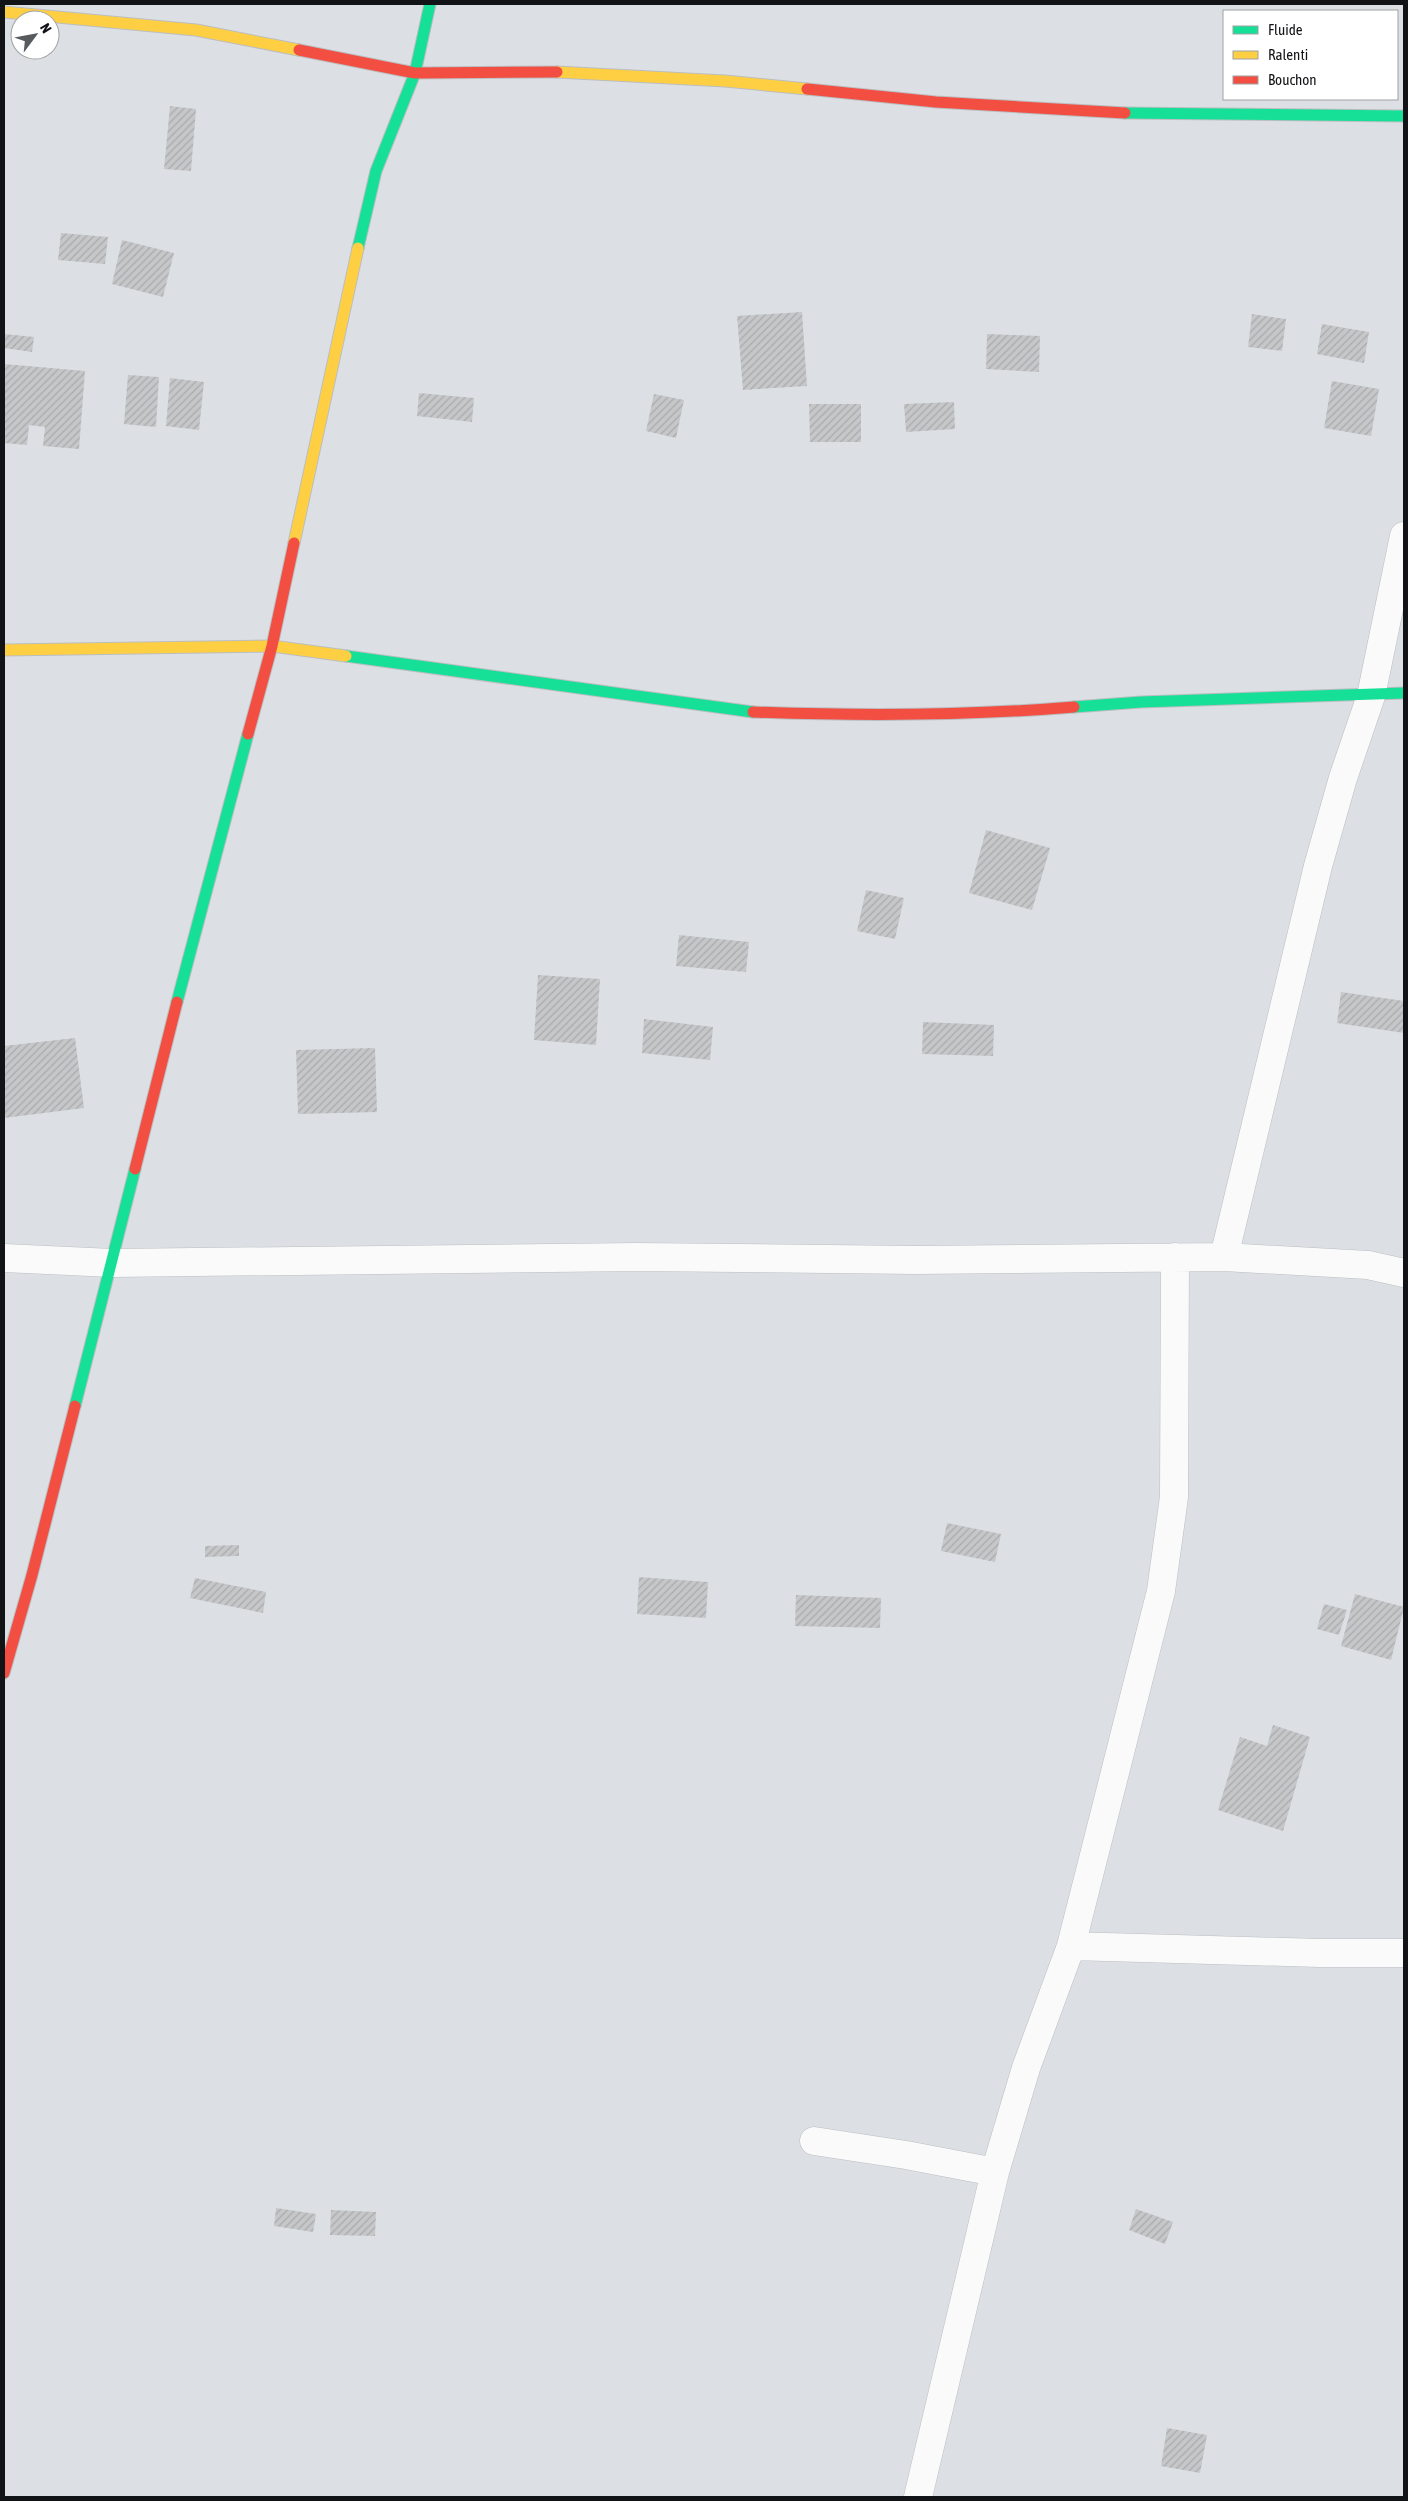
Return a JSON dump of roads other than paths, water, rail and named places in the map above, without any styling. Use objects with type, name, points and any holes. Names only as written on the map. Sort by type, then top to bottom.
[{"type":"street","points":[[4,1673],[32,1576],[216,847],[272,646],[343,312],[376,171],[415,72],[430,4]]},
{"type":"street","points":[[4,12],[196,30],[415,72],[561,72],[716,80],[936,102],[1162,115],[1404,116]]},
{"type":"street","points":[[1224,1257],[1318,866],[1371,696],[1404,536]]},
{"type":"street","points":[[4,650],[272,646],[748,712],[858,716],[983,714],[1141,702],[1371,696],[1404,693]]},
{"type":"street","points":[[4,1258],[112,1263],[637,1256],[916,1260],[1224,1257],[1368,1266],[1404,1273]]},
{"type":"street","points":[[918,2497],[995,2172],[1026,2068],[1071,1946],[1161,1591],[1174,1497],[1175,1257]]},
{"type":"street","points":[[1071,1946],[1320,1953],[1404,1953]]},
{"type":"street","points":[[814,2141],[906,2155],[995,2172]]}]
